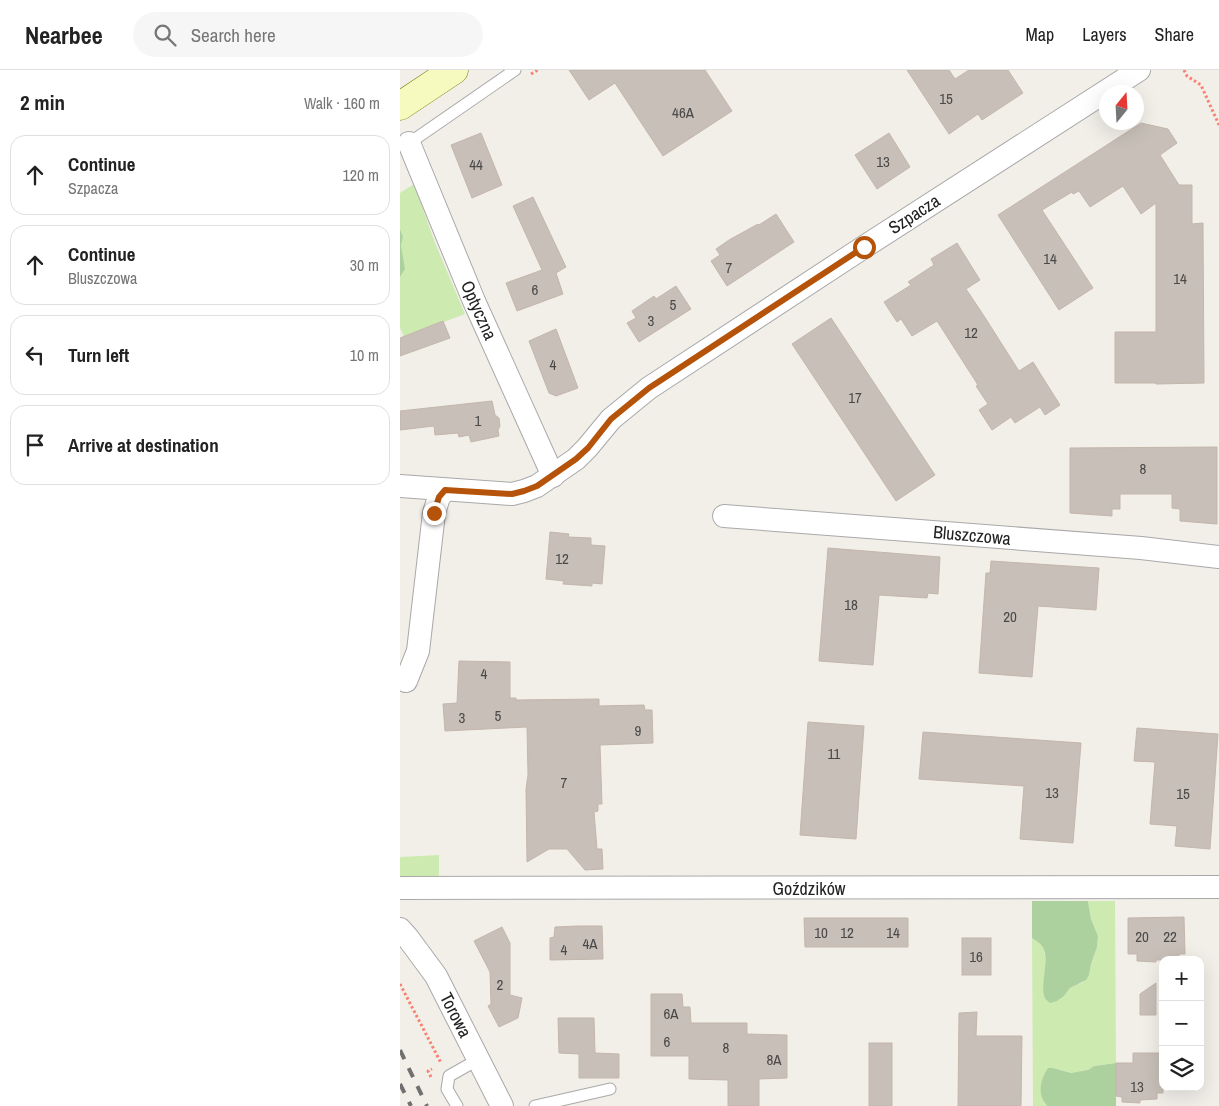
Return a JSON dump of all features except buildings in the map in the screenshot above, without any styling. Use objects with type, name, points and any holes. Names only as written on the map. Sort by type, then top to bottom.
[{"type":"main road","points":[[400,106],[454,70]]},
{"type":"street","name":"Szpacza","points":[[553,476],[583,453],[611,419],[649,388],[1139,70]]},
{"type":"street","name":"Optyczna","points":[[404,146],[553,476]]},
{"type":"street","points":[[400,486],[512,494],[537,486],[553,476]]},
{"type":"street","points":[[406,681],[418,651],[434,513],[439,497],[445,490]]},
{"type":"street","name":"Bluszczowa","points":[[724,516],[1142,548],[1219,557]]},
{"type":"street","name":"Goździków","points":[[400,888],[1219,887]]},
{"type":"street","name":"Torowa","points":[[400,929],[436,976],[502,1106]]},
{"type":"lane","points":[[404,146],[515,70]]},
{"type":"lane","points":[[457,1106],[448,1089],[449,1076],[479,1059]]},
{"type":"lane","points":[[535,1106],[576,1102],[610,1089]]},
{"type":"path","points":[[1184,70],[1187,76],[1201,85],[1219,125]]},
{"type":"path","points":[[400,984],[442,1064],[432,1068],[430,1065]]},
{"type":"green space","points":[[414,184],[435,243],[465,314],[404,337],[400,328],[401,246],[403,237],[400,229],[400,193]]},
{"type":"green space","points":[[400,229],[403,237],[401,246],[405,269],[400,277]]},
{"type":"green space","points":[[439,855],[439,875],[431,882],[400,882],[400,857]]},
{"type":"green space","points":[[1032,901],[1088,901],[1091,919],[1098,936],[1097,947],[1086,980],[1070,988],[1057,1001],[1050,1003],[1045,998],[1043,986],[1044,951],[1041,945],[1032,938]]},
{"type":"green space","points":[[1088,901],[1115,901],[1116,1063],[1094,1066],[1088,1070],[1071,1073],[1054,1068],[1044,1103],[1047,1106],[1033,1106],[1032,938],[1044,950],[1043,989],[1064,996],[1070,988],[1082,983],[1089,975],[1097,947],[1098,936],[1091,919]]},
{"type":"green space","points":[[1116,1063],[1116,1106],[1047,1106],[1044,1101],[1041,1087],[1048,1068],[1071,1073],[1088,1070],[1094,1066]]},
{"type":"railway","points":[[400,1050],[427,1106]]},
{"type":"railway","points":[[400,1084],[411,1106]]},
{"type":"route","points":[[434,513],[439,497],[445,490],[512,494],[537,486],[583,453],[611,419],[649,388],[864,247]]}]
